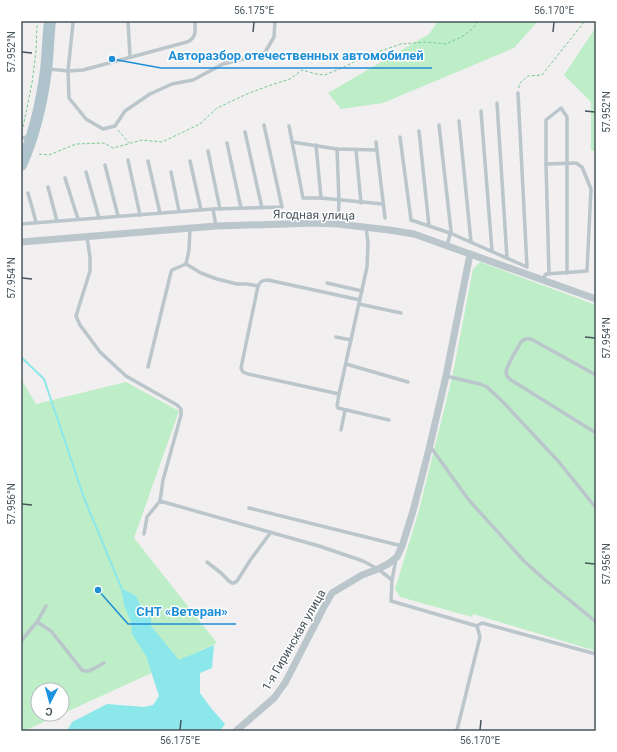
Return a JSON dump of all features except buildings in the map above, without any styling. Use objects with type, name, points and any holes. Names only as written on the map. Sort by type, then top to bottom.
[{"type":"main road","points":[[21,165],[24,137],[42,96],[50,21]]},
{"type":"street","name":"Ягодная улица","points":[[21,242],[216,226],[313,223],[338,224],[414,234],[596,299]]},
{"type":"street","points":[[397,557],[413,512],[430,445],[446,376],[470,254]]},
{"type":"street","name":"1-я Гиринская улица","points":[[236,731],[274,698],[284,683],[332,593],[362,575],[378,570],[397,557]]},
{"type":"lane","points":[[128,21],[130,57]]},
{"type":"lane","points":[[46,68],[68,71],[83,70],[187,42],[192,40],[194,37],[195,21]]},
{"type":"lane","points":[[73,23],[68,71],[69,98],[86,119],[102,130],[115,126],[125,111],[172,84],[193,80],[223,64],[264,54],[274,37],[275,21]]},
{"type":"lane","points":[[400,137],[411,220],[450,233],[527,267],[518,92]]},
{"type":"lane","points":[[497,102],[507,258]]},
{"type":"lane","points":[[549,274],[546,120],[561,108],[567,117],[567,273]]},
{"type":"lane","points":[[481,111],[492,251]]},
{"type":"lane","points":[[459,121],[471,242]]},
{"type":"lane","points":[[21,224],[213,209],[282,207],[264,125]]},
{"type":"lane","points":[[439,125],[451,231],[447,245]]},
{"type":"lane","points":[[289,126],[303,198],[322,198],[383,204]]},
{"type":"lane","points":[[245,132],[262,208]]},
{"type":"lane","points":[[419,132],[429,226]]},
{"type":"lane","points":[[292,142],[337,149],[377,150]]},
{"type":"lane","points":[[376,142],[385,218]]},
{"type":"lane","points":[[226,143],[241,208]]},
{"type":"lane","points":[[316,145],[322,198]]},
{"type":"lane","points":[[337,149],[339,200],[338,224]]},
{"type":"lane","points":[[356,150],[361,203]]},
{"type":"lane","points":[[208,152],[220,209]]},
{"type":"lane","points":[[128,160],[140,214]]},
{"type":"lane","points":[[148,161],[160,213]]},
{"type":"lane","points":[[190,161],[200,210]]},
{"type":"lane","points":[[543,279],[546,274],[587,271],[591,189],[582,167],[576,163],[546,164]]},
{"type":"lane","points":[[105,165],[118,216]]},
{"type":"lane","points":[[86,172],[99,218]]},
{"type":"lane","points":[[171,172],[179,212]]},
{"type":"lane","points":[[65,178],[78,219]]},
{"type":"lane","points":[[48,187],[57,221]]},
{"type":"lane","points":[[28,193],[36,222]]},
{"type":"lane","points":[[213,209],[216,226]]},
{"type":"lane","points":[[366,227],[368,243],[367,267],[337,406],[338,408],[345,410],[390,420]]},
{"type":"lane","points":[[186,264],[189,250],[190,228]]},
{"type":"lane","points":[[87,237],[90,257],[90,271],[76,316],[80,325],[100,352],[126,376],[177,405],[181,409],[181,415],[162,480],[160,501],[147,517],[144,534]]},
{"type":"lane","points":[[186,264],[201,274],[217,279],[237,284],[258,286]]},
{"type":"lane","points":[[148,367],[171,272],[172,270],[186,264]]},
{"type":"lane","points":[[339,394],[243,372],[241,362],[260,282],[268,280],[401,313]]},
{"type":"lane","points":[[327,283],[362,291]]},
{"type":"lane","points":[[336,337],[351,340]]},
{"type":"lane","points":[[596,375],[527,338],[523,339],[521,342],[507,368],[506,373],[510,380],[596,433]]},
{"type":"lane","points":[[346,364],[408,382]]},
{"type":"lane","points":[[446,376],[480,384],[486,387],[559,462],[596,508]]},
{"type":"lane","points":[[341,430],[345,410]]},
{"type":"lane","points":[[430,445],[468,499],[524,561],[596,622]]},
{"type":"lane","points":[[160,501],[319,546],[363,561],[392,580]]},
{"type":"lane","points":[[249,508],[402,546]]},
{"type":"lane","points":[[207,562],[229,581],[234,583],[237,581],[270,532]]},
{"type":"lane","points":[[397,557],[392,580],[391,601],[477,626],[482,623],[596,654]]},
{"type":"lane","points":[[21,641],[37,622],[46,606]]},
{"type":"lane","points":[[37,622],[51,631],[84,672],[104,663]]},
{"type":"lane","points":[[457,730],[480,637],[477,626]]},
{"type":"path","points":[[39,154],[49,155],[76,144],[104,143],[113,148],[142,140],[162,142],[200,124],[217,108],[246,94],[290,79],[302,70],[325,75],[366,56],[401,44],[426,42],[446,44],[463,36],[479,21]]},
{"type":"path","points":[[518,92],[519,84],[528,76],[542,75],[585,21]]},
{"type":"path","points":[[24,137],[36,51],[37,25]]},
{"type":"path","points":[[115,126],[130,143]]},
{"type":"green space","points":[[438,21],[538,21],[514,48],[383,103],[341,109],[328,93],[429,34]]},
{"type":"green space","points":[[596,27],[596,152],[591,150],[591,102],[564,75]]},
{"type":"green space","points":[[480,262],[596,305],[596,651],[473,614],[472,617],[400,597],[395,589],[418,514],[452,378],[473,269]]},
{"type":"green space","points":[[21,379],[36,404],[126,382],[179,411],[134,538],[217,643],[70,710],[70,682],[30,682],[30,722],[44,722],[21,731]]},
{"type":"water","points":[[121,588],[136,596],[141,606],[151,613],[151,626],[179,660],[214,645],[212,668],[200,673],[200,693],[225,724],[220,731],[67,731],[72,722],[107,704],[144,707],[153,705],[159,696],[146,656],[132,634],[131,622],[124,605]]},
{"type":"waterway","points":[[21,357],[44,379],[84,498],[122,589]]},
{"type":"place","name":"Авторазбор отечественных автомобилей","points":[[112,59]]},
{"type":"place","name":"СНТ «Ветеран»","points":[[98,590]]}]
